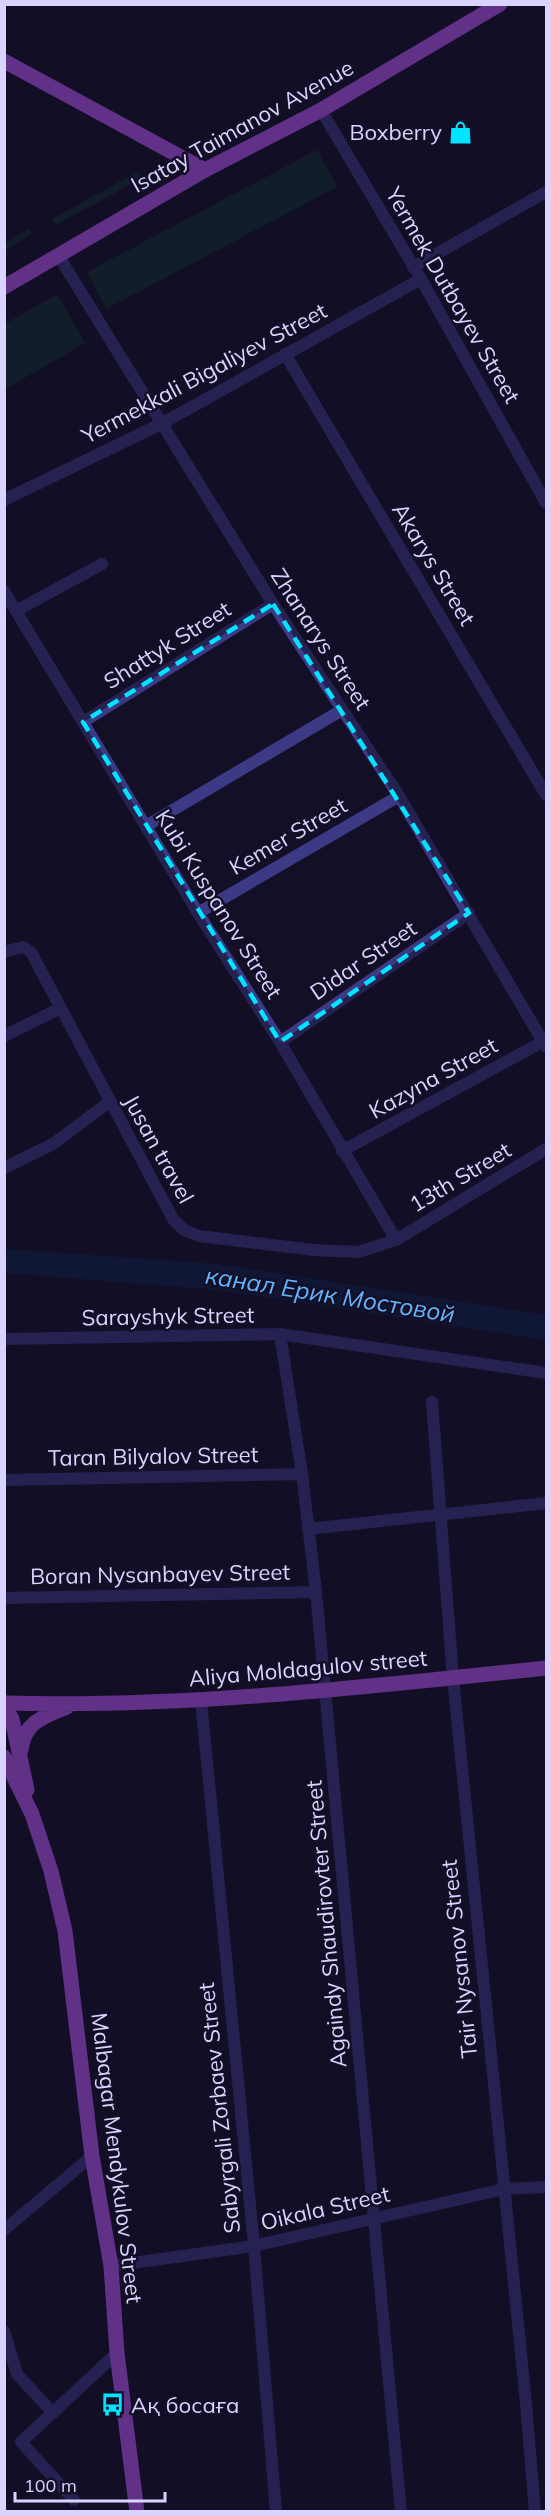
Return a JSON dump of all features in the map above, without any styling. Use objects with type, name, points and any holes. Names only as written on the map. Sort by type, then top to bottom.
[{"type":"main road","name":"Isatay Taimanov Avenue","points":[[4,287],[205,170],[321,110],[500,4]]},
{"type":"main road","points":[[4,60],[205,170]]},
{"type":"main road","name":"Aliya Moldagulov street","points":[[6,1712],[73,1705],[201,1700],[325,1690],[546,1668]]},
{"type":"main road","points":[[9,1758],[27,1728],[38,1719],[73,1705]]},
{"type":"main road","name":"Malbagar Mendykulov Street","points":[[6,1712],[9,1758],[32,1814],[51,1871],[65,1931],[92,2156],[111,2266],[117,2353],[138,2511]]},
{"type":"street","name":"Yermek Dutbayev Street","points":[[321,110],[421,279],[546,503]]},
{"type":"street","points":[[413,267],[546,192]]},
{"type":"street","name":"Zhanarys Street","points":[[57,255],[164,423],[273,604],[399,796],[470,913],[545,1044]]},
{"type":"street","name":"Yermekkali Bigaliyev Street","points":[[4,500],[164,423],[421,279]]},
{"type":"street","name":"Akarys Street","points":[[285,354],[546,795]]},
{"type":"street","points":[[16,610],[102,564]]},
{"type":"street","name":"Kubi Kuspanov Street","points":[[4,591],[198,913],[280,1042],[396,1240]]},
{"type":"street","name":"Shattyk Street","points":[[83,722],[273,604]]},
{"type":"street","points":[[146,826],[342,710]]},
{"type":"street","name":"Kemer Street","points":[[198,913],[399,796]]},
{"type":"street","name":"Didar Street","points":[[280,1042],[470,913]]},
{"type":"street","name":"Jusan travel","points":[[4,952],[23,947],[31,952],[59,1009],[173,1220],[184,1230],[210,1237],[357,1252],[396,1240]]},
{"type":"street","points":[[4,1036],[59,1009]]},
{"type":"street","name":"Kazyna Street","points":[[342,1151],[545,1044]]},
{"type":"street","points":[[4,1168],[53,1144],[109,1102]]},
{"type":"street","name":"13th Street","points":[[396,1240],[546,1149]]},
{"type":"street","name":"Sarayshyk Street","points":[[4,1339],[280,1334],[546,1373]]},
{"type":"street","name":"Againdy Shaudirovter Street","points":[[280,1334],[302,1474],[316,1592],[402,2511]]},
{"type":"street","name":"Tair Nysanov Street","points":[[432,1402],[453,1678],[535,2511]]},
{"type":"street","name":"Taran Bilyalov Street","points":[[4,1480],[302,1474]]},
{"type":"street","points":[[308,1529],[441,1517],[546,1503]]},
{"type":"street","name":"Boran Nysanbayev Street","points":[[4,1599],[316,1592]]},
{"type":"street","name":"Sabyrgali Zorbaev Street","points":[[201,1700],[254,2246],[276,2511]]},
{"type":"street","points":[[4,2230],[92,2156]]},
{"type":"street","name":"Oikala Street","points":[[111,2266],[254,2246],[504,2189],[546,2187]]},
{"type":"street","points":[[4,2331],[17,2374],[53,2413]]},
{"type":"street","points":[[74,2500],[21,2442],[117,2353]]},
{"type":"highlighted area","points":[[273,604],[469,913],[280,1042],[83,722]]},
{"type":"green space","points":[[317,150],[337,187],[106,309],[87,272]]},
{"type":"green space","points":[[139,171],[142,178],[56,225],[52,219]]},
{"type":"green space","points":[[28,229],[31,234],[6,250],[5,244]]},
{"type":"green space","points":[[57,294],[85,343],[5,389],[5,324]]},
{"type":"water","name":"канал Ерик Мостовой","points":[[5,1249],[218,1264],[546,1315],[546,1340],[219,1290],[5,1273]]},
{"type":"place","name":"Boxberry","points":[[460,132]]},
{"type":"place","name":"Ақ босаға","points":[[113,2405]]}]
